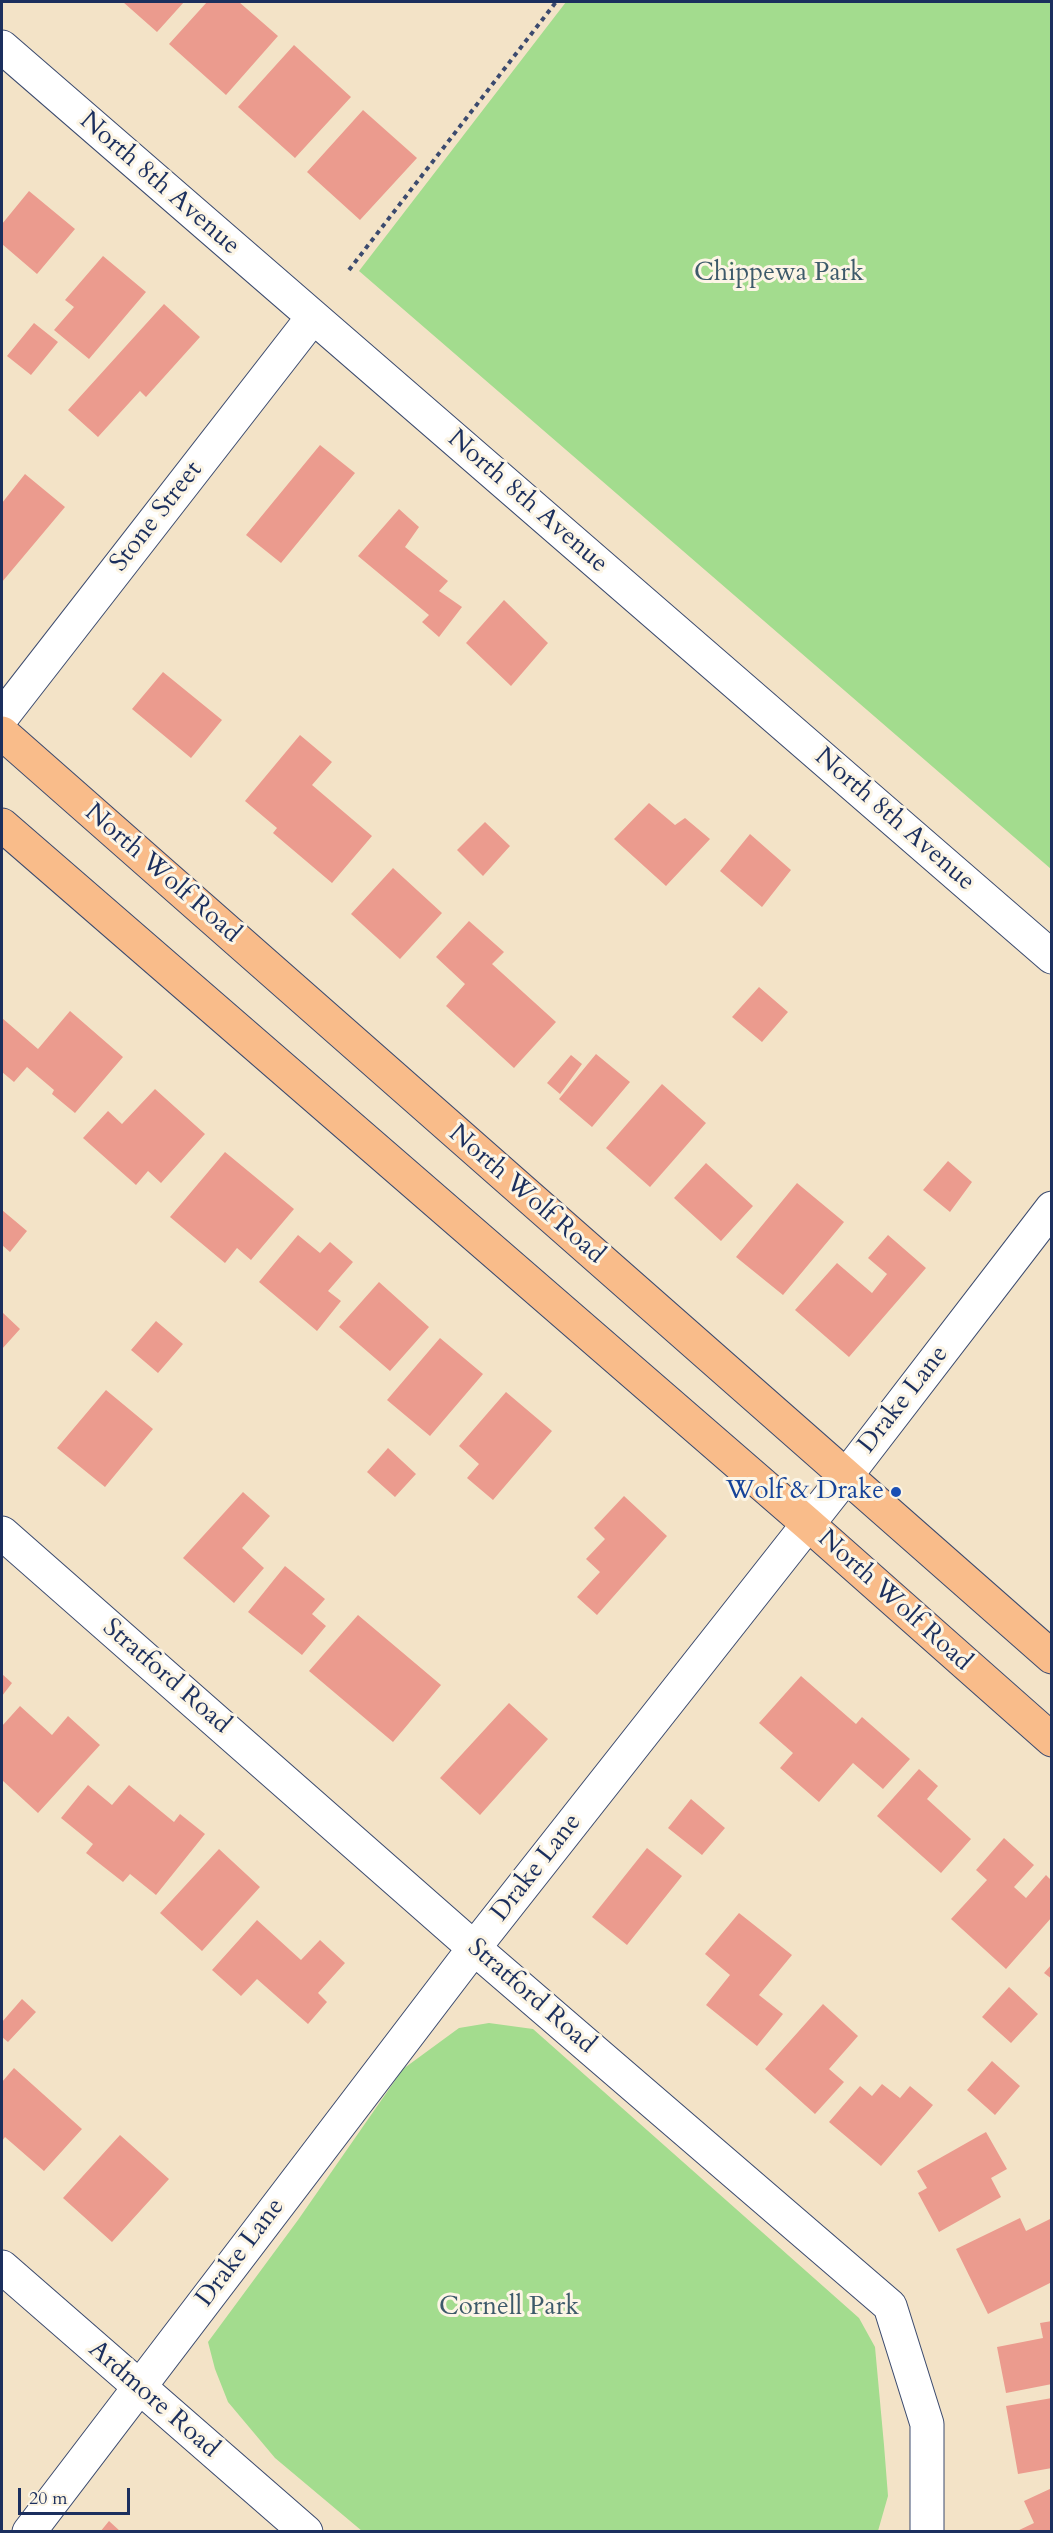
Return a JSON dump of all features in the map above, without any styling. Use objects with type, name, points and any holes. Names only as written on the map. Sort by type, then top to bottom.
[{"type":"main road","name":"North Wolf Road","points":[[2,733],[1052,1657]]},
{"type":"main road","name":"North Wolf Road","points":[[2,825],[808,1524],[1052,1740]]},
{"type":"street","name":"North 8th Avenue","points":[[2,47],[1052,957]]},
{"type":"street","name":"Stone Street","points":[[2,717],[313,317]]},
{"type":"street","name":"Drake Lane","points":[[29,2532],[474,1948],[846,1476],[1052,1208]]},
{"type":"street","name":"Stratford Road","points":[[2,1533],[474,1948],[890,2306],[927,2424],[927,2532]]},
{"type":"street","name":"Ardmore Road","points":[[2,2267],[306,2532]]},
{"type":"path","points":[[349,270],[556,2]]},
{"type":"green space","name":"Chippewa Park","points":[[566,2],[1051,2],[1051,869],[359,271]]},
{"type":"green space","name":"Cornell Park","points":[[489,2023],[533,2029],[859,2318],[875,2347],[884,2445],[888,2496],[878,2531],[362,2531],[275,2458],[228,2402],[215,2369],[208,2342],[298,2220],[403,2069],[459,2028]]},
{"type":"building","points":[[123,2],[184,2],[157,32]]},
{"type":"building","points":[[207,2],[239,2],[278,36],[226,95],[169,44]]},
{"type":"building","points":[[294,45],[351,97],[295,158],[238,107]]},
{"type":"building","points":[[363,110],[417,158],[360,220],[307,172]]},
{"type":"building","points":[[29,191],[75,229],[37,274],[2,244],[2,224]]},
{"type":"building","points":[[103,256],[146,292],[89,359],[54,330],[74,307],[65,300]]},
{"type":"building","points":[[164,304],[200,337],[146,397],[140,391],[98,437],[68,410]]},
{"type":"building","points":[[34,323],[58,342],[31,375],[7,356]]},
{"type":"building","points":[[320,445],[355,473],[281,563],[246,535]]},
{"type":"building","points":[[25,474],[65,507],[2,582],[2,503]]},
{"type":"building","points":[[399,509],[419,527],[405,547],[448,581],[439,591],[462,607],[439,637],[422,622],[429,615],[358,556]]},
{"type":"building","points":[[504,600],[548,643],[511,686],[466,643]]},
{"type":"building","points":[[163,672],[222,720],[191,758],[132,709]]},
{"type":"building","points":[[300,735],[332,762],[312,785],[372,836],[332,883],[273,833],[277,828],[245,801]]},
{"type":"building","points":[[649,803],[675,825],[685,818],[710,839],[666,886],[614,839]]},
{"type":"building","points":[[485,822],[510,846],[483,876],[457,850]]},
{"type":"building","points":[[750,834],[791,870],[762,907],[720,871]]},
{"type":"building","points":[[393,868],[442,913],[400,959],[351,914]]},
{"type":"building","points":[[469,921],[504,952],[492,964],[556,1022],[514,1068],[446,1006],[465,984],[436,957]]},
{"type":"building","points":[[759,987],[788,1012],[762,1042],[732,1017]]},
{"type":"building","points":[[70,1011],[123,1057],[75,1113],[52,1094],[54,1090],[27,1067],[14,1082],[2,1072],[2,1018],[38,1049]]},
{"type":"building","points":[[596,1054],[630,1082],[592,1127],[559,1099]]},
{"type":"building","points":[[571,1055],[582,1064],[560,1094],[547,1083]]},
{"type":"building","points":[[662,1084],[706,1123],[650,1187],[606,1148]]},
{"type":"building","points":[[155,1089],[205,1134],[161,1183],[148,1171],[136,1185],[83,1138],[108,1111],[122,1124]]},
{"type":"building","points":[[225,1152],[294,1209],[251,1260],[237,1248],[225,1263],[170,1217]]},
{"type":"building","points":[[948,1161],[972,1182],[950,1212],[923,1190]]},
{"type":"building","points":[[706,1163],[753,1206],[721,1241],[674,1198]]},
{"type":"building","points":[[797,1183],[844,1222],[783,1295],[736,1257]]},
{"type":"building","points":[[2,1210],[27,1231],[10,1252],[2,1245]]},
{"type":"building","points":[[298,1235],[320,1253],[330,1242],[353,1262],[328,1291],[341,1301],[317,1331],[259,1282]]},
{"type":"building","points":[[888,1235],[926,1268],[849,1357],[795,1310],[837,1263],[872,1293],[887,1274],[868,1258]]},
{"type":"building","points":[[379,1282],[429,1327],[390,1371],[339,1327]]},
{"type":"building","points":[[2,1312],[20,1329],[2,1349]]},
{"type":"building","points":[[156,1321],[183,1344],[158,1373],[131,1350]]},
{"type":"building","points":[[440,1338],[483,1374],[430,1436],[387,1400]]},
{"type":"building","points":[[106,1390],[153,1429],[105,1487],[57,1448]]},
{"type":"building","points":[[506,1392],[552,1431],[493,1500],[467,1478],[479,1464],[459,1446]]},
{"type":"building","points":[[388,1448],[416,1474],[395,1497],[367,1472]]},
{"type":"building","points":[[243,1492],[270,1516],[242,1548],[264,1568],[234,1603],[183,1558]]},
{"type":"building","points":[[624,1496],[667,1536],[597,1615],[577,1597],[600,1572],[586,1559],[605,1539],[594,1528]]},
{"type":"building","points":[[285,1566],[325,1599],[312,1614],[326,1626],[302,1655],[248,1612]]},
{"type":"building","points":[[358,1615],[441,1685],[393,1742],[309,1671]]},
{"type":"building","points":[[2,1674],[12,1683],[2,1696]]},
{"type":"building","points":[[801,1676],[856,1724],[862,1717],[910,1759],[883,1789],[853,1763],[819,1802],[780,1768],[793,1753],[759,1723]]},
{"type":"building","points":[[509,1703],[548,1739],[480,1815],[440,1778]]},
{"type":"building","points":[[20,1706],[52,1735],[68,1716],[100,1745],[38,1813],[2,1780],[2,1726]]},
{"type":"building","points":[[919,1769],[938,1786],[927,1799],[971,1839],[941,1873],[877,1816]]},
{"type":"building","points":[[88,1785],[112,1805],[129,1785],[174,1822],[180,1814],[205,1834],[156,1895],[130,1874],[123,1882],[86,1853],[93,1844],[61,1818]]},
{"type":"building","points":[[691,1799],[725,1828],[702,1855],[668,1828]]},
{"type":"building","points":[[1004,1838],[1034,1865],[1014,1887],[1026,1898],[1046,1875],[1052,1881],[1052,1917],[1006,1969],[951,1919],[987,1880],[976,1870]]},
{"type":"building","points":[[647,1848],[682,1876],[627,1945],[592,1917]]},
{"type":"building","points":[[219,1849],[260,1887],[202,1951],[160,1913]]},
{"type":"building","points":[[739,1913],[792,1955],[759,1995],[783,2014],[757,2046],[706,2005],[730,1975],[705,1954]]},
{"type":"building","points":[[257,1920],[301,1960],[320,1940],[345,1963],[318,1993],[327,2002],[308,2024],[257,1979],[241,1996],[212,1970]]},
{"type":"building","points":[[1052,1964],[1052,1979],[1044,1973]]},
{"type":"building","points":[[1009,1987],[1038,2014],[1011,2043],[982,2017]]},
{"type":"building","points":[[22,1999],[36,2012],[8,2042],[2,2037],[2,2022]]},
{"type":"building","points":[[823,2004],[858,2036],[829,2069],[844,2082],[815,2114],[765,2069]]},
{"type":"building","points":[[992,2061],[1020,2086],[995,2115],[967,2090]]},
{"type":"building","points":[[14,2068],[82,2129],[44,2171],[5,2137],[2,2141],[2,2082]]},
{"type":"building","points":[[882,2084],[900,2098],[910,2086],[933,2105],[881,2166],[829,2122],[860,2086],[872,2096]]},
{"type":"building","points":[[986,2132],[1007,2169],[991,2178],[1001,2197],[939,2232],[918,2193],[927,2188],[917,2171]]},
{"type":"building","points":[[120,2135],[169,2179],[112,2242],[63,2198]]},
{"type":"building","points":[[1020,2218],[1026,2231],[1052,2218],[1052,2282],[988,2314],[956,2249]]},
{"type":"building","points":[[1052,2321],[1052,2384],[1006,2393],[997,2347],[1043,2338],[1040,2323]]},
{"type":"building","points":[[1052,2398],[1052,2468],[1018,2474],[1006,2406]]},
{"type":"building","points":[[1052,2488],[1052,2532],[1015,2532],[1034,2523],[1024,2501]]},
{"type":"building","points":[[109,2521],[121,2532],[100,2532]]},
{"type":"place","name":"Wolf & Drake","points":[[896,1492]]}]
